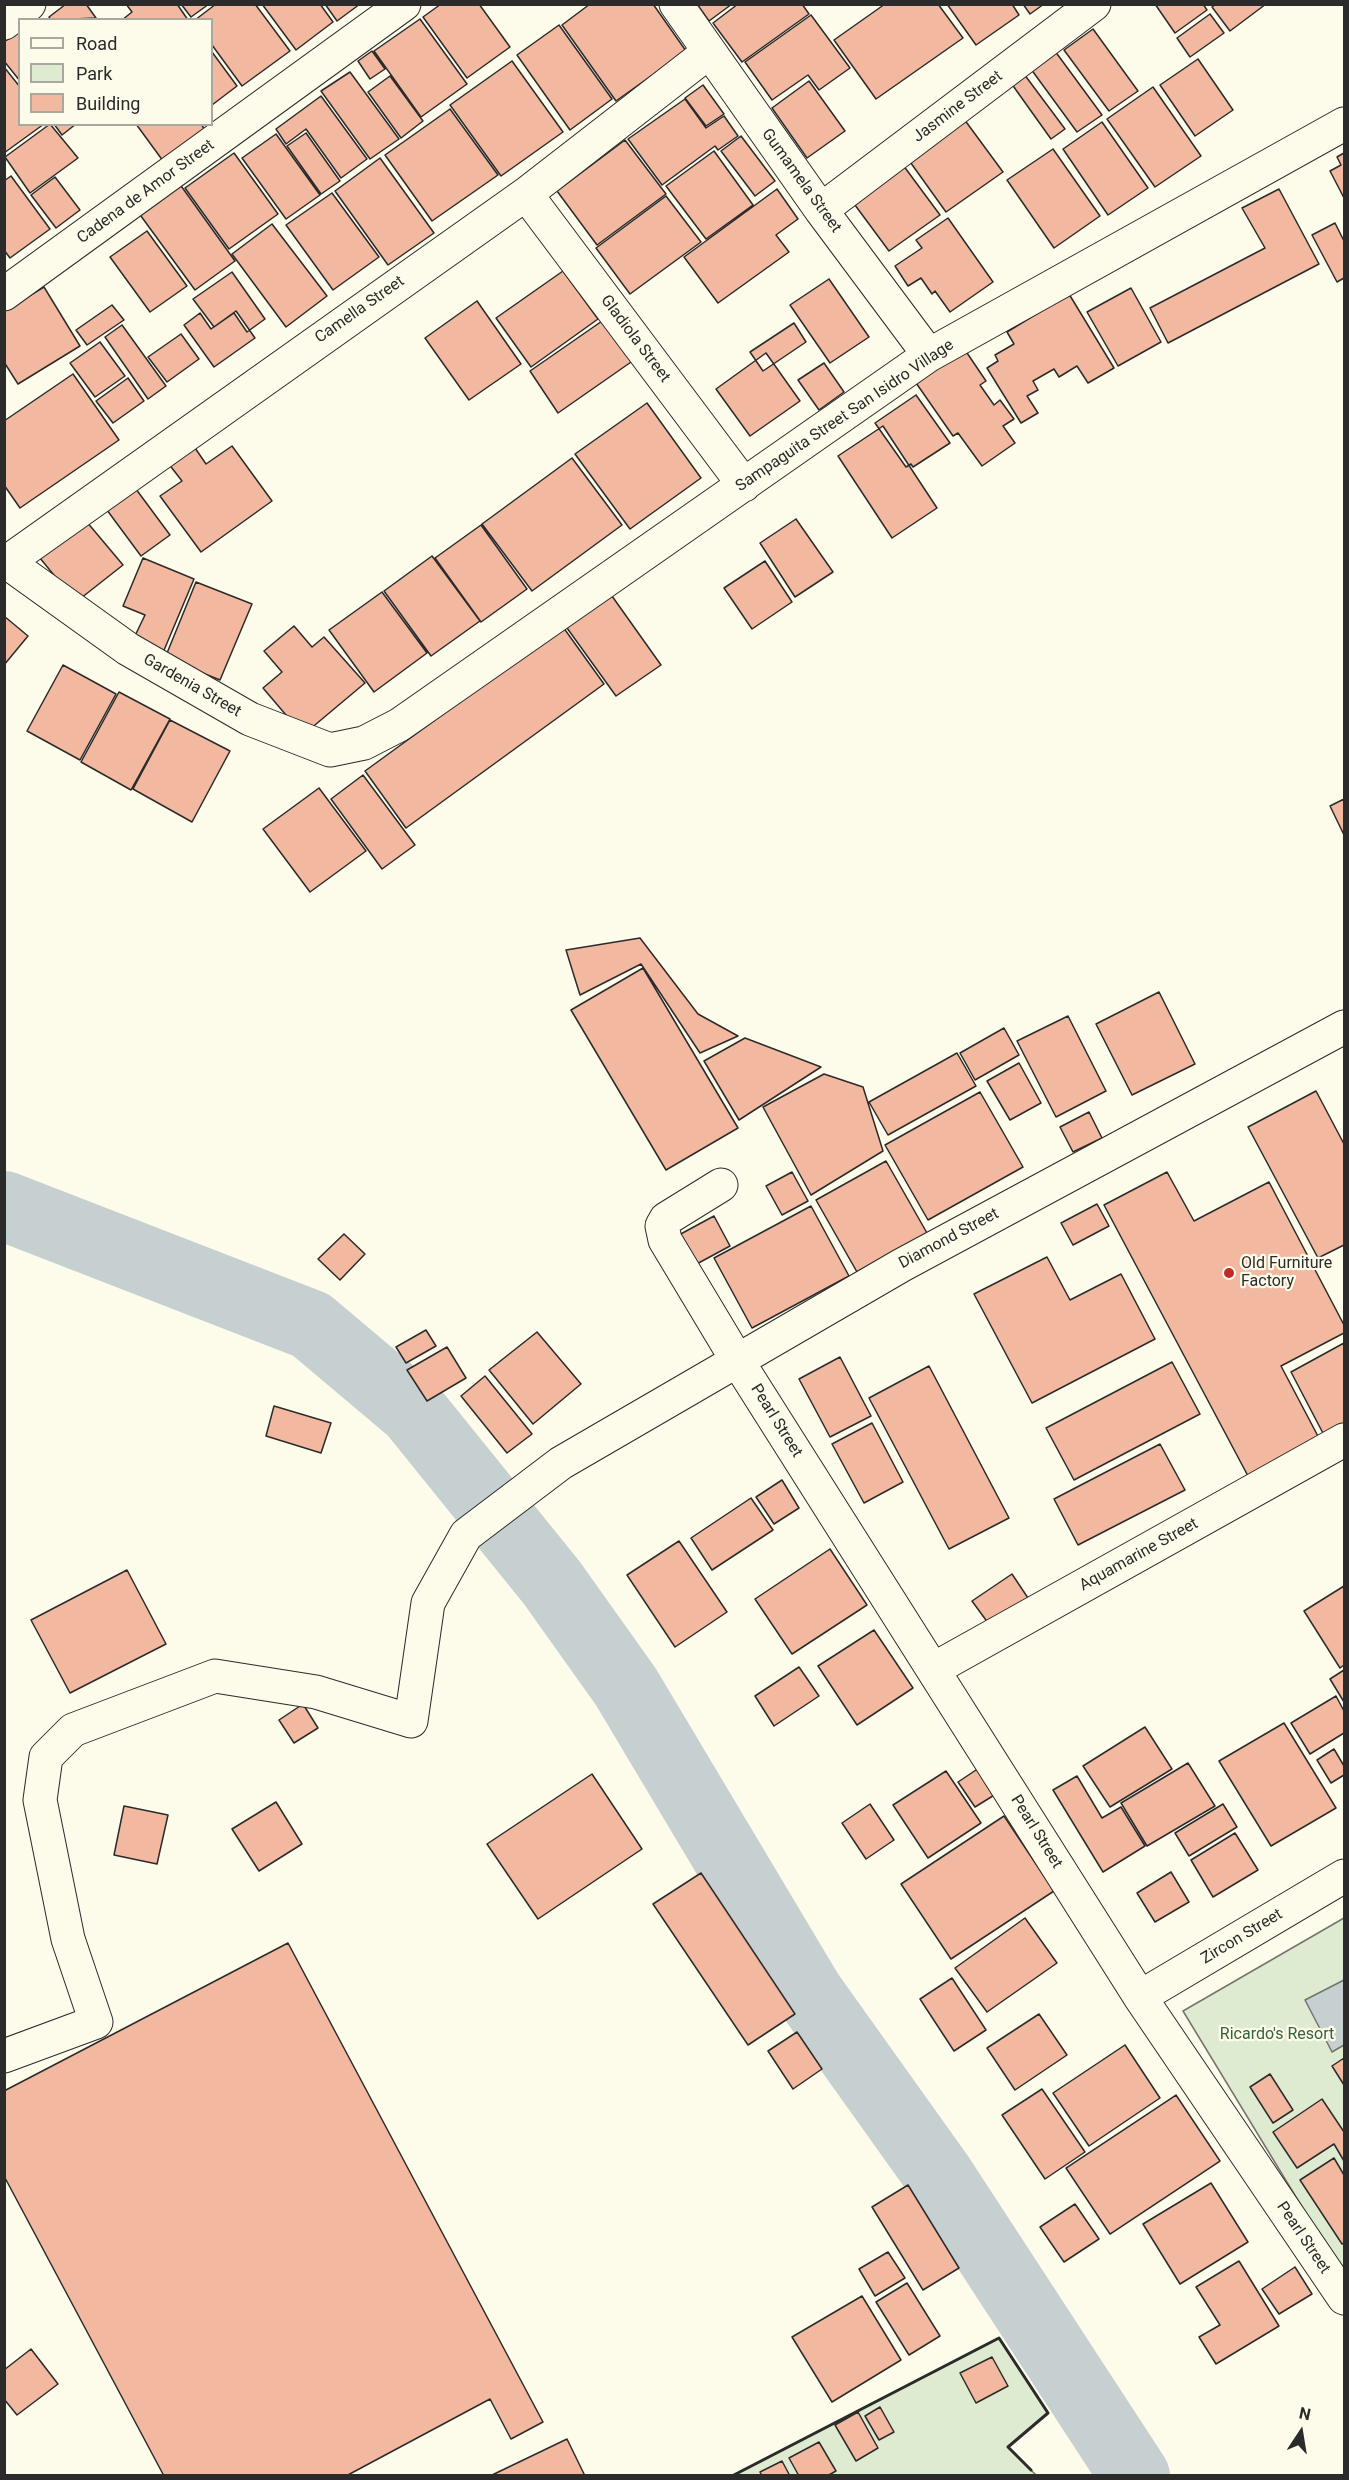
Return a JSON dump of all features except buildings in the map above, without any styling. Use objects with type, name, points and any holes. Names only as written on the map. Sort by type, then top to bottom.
[{"type":"street","points":[[4,22],[29,4]]},
{"type":"street","name":"Cadena de Amor Street","points":[[4,294],[404,4]]},
{"type":"street","name":"Gumamela Street","points":[[676,4],[821,210],[929,355]]},
{"type":"street","name":"Jasmine Street","points":[[821,210],[1094,4]]},
{"type":"street","name":"Camella Street","points":[[6,561],[526,194],[709,52]]},
{"type":"street","name":"Sampaguita Street San Isidro Village","points":[[399,725],[929,355],[1344,124]]},
{"type":"street","name":"Gladiola Street","points":[[526,194],[744,485]]},
{"type":"street","name":"Gardenia Street","points":[[6,561],[128,649],[250,719],[330,750],[364,743],[399,725]]},
{"type":"street","name":"Diamond Street","points":[[4,2056],[96,2022],[68,1939],[40,1800],[46,1757],[73,1730],[215,1676],[316,1692],[411,1721],[428,1603],[466,1535],[561,1463],[902,1264],[1344,1027]]},
{"type":"street","name":"Pearl Street","points":[[721,1185],[666,1219],[663,1233],[737,1360],[1140,1997],[1344,2298]]},
{"type":"street","name":"Aquamarine Street","points":[[934,1669],[1344,1440]]},
{"type":"street","name":"Zircon Street","points":[[1140,1997],[1344,1876]]},
{"type":"green space","name":"Ricardo's Resort","points":[[1344,1918],[1344,2276],[1183,2011]]},
{"type":"green space","points":[[999,2338],[1048,2413],[1008,2447],[1036,2475],[732,2476]]},
{"type":"shaded area","points":[[1344,1980],[1344,2045],[1332,2052],[1305,2000]]},
{"type":"waterway","points":[[4,1206],[311,1325],[413,1411],[552,1583],[626,1687],[808,1992],[940,2177],[1135,2476]]},
{"type":"wall","points":[[732,2476],[999,2338],[1048,2413],[1008,2447],[1031,2470]]},
{"type":"place","name":"Old Furniture Factory","points":[[1229,1273]]}]
